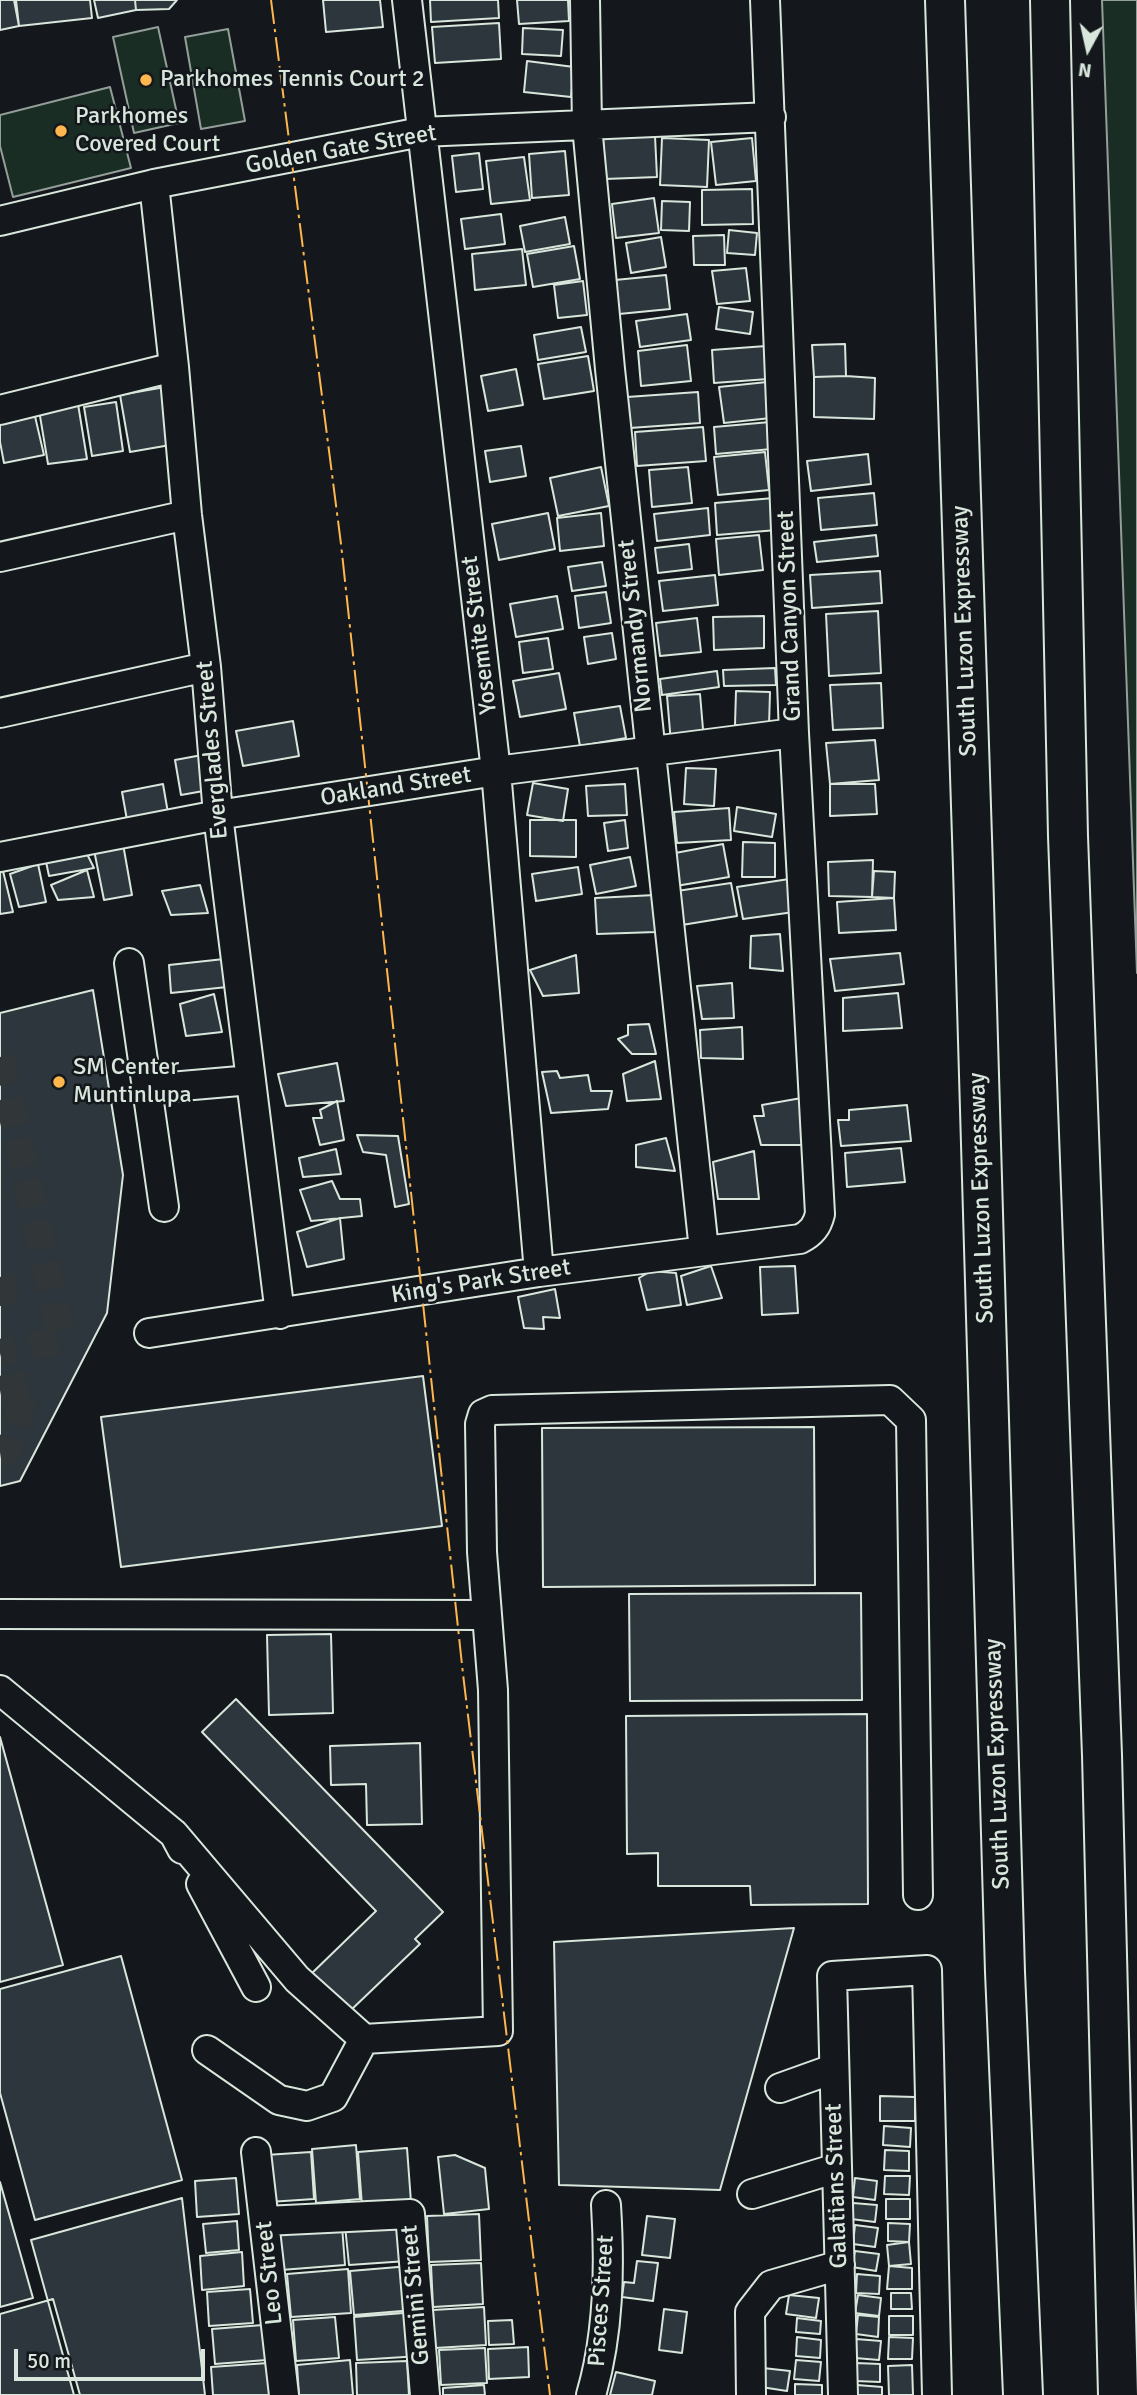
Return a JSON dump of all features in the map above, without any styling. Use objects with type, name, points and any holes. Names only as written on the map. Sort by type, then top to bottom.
[{"type":"highway","name":"South Luzon Expressway","points":[[944,0],[974,868],[1004,1958],[1023,2395]]},
{"type":"highway","points":[[1050,0],[1068,835],[1101,1727],[1118,2395]]},
{"type":"highway","points":[[1111,2095],[1132,2175],[1137,2218]]},
{"type":"street","name":"Yosemite Street","points":[[407,0],[496,771],[539,1272]]},
{"type":"street","name":"Normandy Street","points":[[585,0],[587,126],[649,751],[704,1250]]},
{"type":"street","name":"Grand Canyon Street","points":[[765,0],[794,733],[820,1214],[813,1231]]},
{"type":"street","name":"Golden Gate Street","points":[[0,221],[154,184],[421,132],[771,117]]},
{"type":"street","name":"Everglades Street","points":[[154,184],[187,515],[206,667],[218,815],[280,1314]]},
{"type":"street","points":[[0,410],[174,367]]},
{"type":"street","points":[[0,557],[187,515]]},
{"type":"street","points":[[0,713],[206,667]]},
{"type":"street","name":"Oakland Street","points":[[0,857],[218,815],[496,771],[794,733]]},
{"type":"street","points":[[129,962],[164,1207]]},
{"type":"street","points":[[147,1089],[251,1080]]},
{"type":"street","name":"King's Park Street","points":[[149,1333],[539,1272],[800,1238],[813,1231]]},
{"type":"street","points":[[0,1690],[174,1834],[297,1979],[364,2039],[498,2031],[493,1690],[482,1552],[481,1424],[484,1414],[492,1410],[890,1400],[911,1419],[918,1895]]},
{"type":"street","points":[[0,1614],[487,1615]]},
{"type":"street","points":[[174,1834],[256,1987]]},
{"type":"street","name":"Galatians Street","points":[[843,2395],[832,1976],[927,1970],[937,2395]]},
{"type":"street","points":[[207,2050],[279,2099],[307,2106],[333,2097],[364,2039]]},
{"type":"street","points":[[780,2088],[833,2069]]},
{"type":"street","name":"Leo Street","points":[[257,2152],[284,2395]]},
{"type":"street","points":[[752,2194],[837,2168]]},
{"type":"street","name":"Pisces Street","points":[[591,2395],[604,2335],[610,2260],[606,2205]]},
{"type":"street","name":"Gemini Street","points":[[265,2221],[410,2214],[425,2395]]},
{"type":"street","points":[[751,2395],[750,2312],[771,2285],[840,2265]]},
{"type":"green space","points":[[1102,0],[1137,0],[1137,973]]},
{"type":"green space","name":"Parkhomes Tennis Court 2","points":[[158,27],[179,123],[134,133],[113,37]]},
{"type":"green space","points":[[228,29],[245,121],[201,129],[185,37]]},
{"type":"green space","name":"Parkhomes Covered Court","points":[[110,87],[131,168],[13,197],[0,146],[0,115]]},
{"type":"building","points":[[0,0],[14,0],[19,26],[0,30]]},
{"type":"building","points":[[16,0],[90,0],[92,18],[19,26]]},
{"type":"building","points":[[94,0],[135,0],[136,10],[98,18]]},
{"type":"building","points":[[135,0],[177,0],[169,9],[136,10]]},
{"type":"building","points":[[323,0],[380,0],[383,27],[326,32]]},
{"type":"building","points":[[430,0],[498,0],[499,18],[431,22]]},
{"type":"building","points":[[517,0],[568,0],[569,21],[519,24]]},
{"type":"building","points":[[499,23],[501,59],[435,63],[432,27]]},
{"type":"building","points":[[523,28],[563,30],[561,56],[522,54]]},
{"type":"building","points":[[527,61],[574,67],[571,97],[524,92]]},
{"type":"building","points":[[655,136],[657,177],[605,179],[603,138]]},
{"type":"building","points":[[662,138],[709,140],[707,187],[660,185]]},
{"type":"building","points":[[752,138],[756,181],[716,185],[711,142]]},
{"type":"building","points":[[565,151],[569,195],[532,198],[529,154]]},
{"type":"building","points":[[479,153],[483,189],[456,192],[452,156]]},
{"type":"building","points":[[524,157],[530,200],[491,204],[486,161]]},
{"type":"building","points":[[752,189],[753,224],[702,225],[702,190]]},
{"type":"building","points":[[654,198],[659,233],[616,238],[612,204]]},
{"type":"building","points":[[662,201],[690,202],[689,231],[661,230]]},
{"type":"building","points":[[501,214],[505,244],[465,249],[461,219]]},
{"type":"building","points":[[565,217],[570,244],[525,252],[520,226]]},
{"type":"building","points":[[729,230],[757,233],[755,255],[727,253]]},
{"type":"building","points":[[724,235],[725,265],[694,265],[693,236]]},
{"type":"building","points":[[661,237],[666,267],[631,273],[626,243]]},
{"type":"building","points":[[574,246],[580,279],[533,287],[527,254]]},
{"type":"building","points":[[522,249],[526,285],[475,290],[472,254]]},
{"type":"building","points":[[746,268],[750,301],[717,304],[712,271]]},
{"type":"building","points":[[666,275],[670,309],[619,314],[615,280]]},
{"type":"building","points":[[583,281],[587,315],[558,318],[554,285]]},
{"type":"building","points":[[719,307],[753,312],[750,334],[716,329]]},
{"type":"building","points":[[687,314],[691,340],[640,347],[636,321]]},
{"type":"building","points":[[581,327],[586,352],[538,360],[534,335]]},
{"type":"building","points":[[845,344],[846,376],[814,377],[812,345]]},
{"type":"building","points":[[687,345],[691,381],[641,386],[638,351]]},
{"type":"building","points":[[766,346],[768,379],[714,383],[712,350]]},
{"type":"building","points":[[588,356],[594,391],[544,399],[538,364]]},
{"type":"building","points":[[516,369],[523,405],[488,411],[481,376]]},
{"type":"building","points":[[814,377],[875,378],[874,419],[814,417]]},
{"type":"building","points":[[767,382],[771,418],[724,423],[719,387]]},
{"type":"building","points":[[165,387],[176,444],[130,452],[120,395]]},
{"type":"building","points":[[698,392],[700,423],[630,428],[627,397]]},
{"type":"building","points":[[116,402],[123,451],[92,456],[84,407]]},
{"type":"building","points":[[78,404],[87,459],[48,464],[39,410]]},
{"type":"building","points":[[34,412],[44,455],[4,463],[0,419]]},
{"type":"building","points":[[770,422],[772,449],[716,454],[714,427]]},
{"type":"building","points":[[703,427],[706,461],[637,466],[635,432]]},
{"type":"building","points":[[521,446],[526,476],[490,482],[485,451]]},
{"type":"building","points":[[765,452],[769,490],[718,495],[714,457]]},
{"type":"building","points":[[868,454],[871,484],[811,491],[807,461]]},
{"type":"building","points":[[601,467],[609,506],[558,516],[550,478]]},
{"type":"building","points":[[688,467],[692,503],[652,507],[649,470]]},
{"type":"building","points":[[874,493],[877,525],[821,530],[818,498]]},
{"type":"building","points":[[774,498],[777,530],[717,535],[715,503]]},
{"type":"building","points":[[708,508],[710,535],[657,541],[654,514]]},
{"type":"building","points":[[548,513],[555,549],[499,560],[492,524]]},
{"type":"building","points":[[601,513],[604,546],[560,551],[557,518]]},
{"type":"building","points":[[759,535],[763,570],[719,575],[716,539]]},
{"type":"building","points":[[876,535],[878,556],[817,562],[814,542]]},
{"type":"building","points":[[689,544],[692,569],[658,573],[655,548]]},
{"type":"building","points":[[602,562],[606,586],[572,591],[568,567]]},
{"type":"building","points":[[880,571],[882,603],[812,608],[810,575]]},
{"type":"building","points":[[715,575],[718,605],[663,611],[659,581]]},
{"type":"building","points":[[606,592],[611,623],[579,628],[575,596]]},
{"type":"building","points":[[557,596],[563,629],[516,637],[510,604]]},
{"type":"building","points":[[878,611],[881,673],[829,676],[826,614]]},
{"type":"building","points":[[764,616],[764,648],[714,650],[713,617]]},
{"type":"building","points":[[697,618],[701,652],[660,656],[656,623]]},
{"type":"building","points":[[612,633],[616,659],[588,664],[584,637]]},
{"type":"building","points":[[548,638],[553,669],[523,673],[519,642]]},
{"type":"building","points":[[775,668],[776,685],[724,686],[723,670]]},
{"type":"building","points":[[717,671],[719,687],[662,695],[660,679]]},
{"type":"building","points":[[559,673],[566,709],[520,717],[513,681]]},
{"type":"building","points":[[881,683],[883,728],[833,730],[830,685]]},
{"type":"building","points":[[736,691],[770,692],[769,726],[735,725]]},
{"type":"building","points":[[700,694],[704,741],[671,743],[667,696]]},
{"type":"building","points":[[620,706],[626,738],[580,746],[574,713]]},
{"type":"building","points":[[293,721],[299,756],[243,766],[236,731]]},
{"type":"building","points":[[875,740],[879,780],[830,784],[826,743]]},
{"type":"building","points":[[202,755],[209,790],[181,795],[175,760]]},
{"type":"building","points":[[686,768],[716,769],[714,806],[684,804]]},
{"type":"building","points":[[533,783],[568,789],[563,821],[527,815]]},
{"type":"building","points":[[163,784],[168,813],[127,820],[122,792]]},
{"type":"building","points":[[625,784],[627,815],[588,816],[586,786]]},
{"type":"building","points":[[830,784],[875,784],[877,814],[830,816]]},
{"type":"building","points":[[737,807],[776,814],[772,837],[734,831]]},
{"type":"building","points":[[729,808],[731,840],[677,843],[674,812]]},
{"type":"building","points":[[530,820],[576,820],[576,857],[530,856]]},
{"type":"building","points":[[625,820],[628,848],[608,851],[604,823]]},
{"type":"building","points":[[743,842],[775,843],[775,877],[742,877]]},
{"type":"building","points":[[123,844],[132,895],[104,900],[94,850]]},
{"type":"building","points":[[723,844],[729,877],[676,886],[670,854]]},
{"type":"building","points":[[85,850],[94,868],[49,876],[45,857]]},
{"type":"building","points":[[630,857],[636,886],[596,894],[590,865]]},
{"type":"building","points":[[873,860],[872,897],[829,896],[828,862]]},
{"type":"building","points":[[38,864],[46,902],[19,907],[10,874]]},
{"type":"building","points":[[578,867],[582,894],[536,901],[532,874]]},
{"type":"building","points":[[87,870],[94,897],[58,900],[51,885]]},
{"type":"building","points":[[3,871],[13,912],[0,914],[0,872]]},
{"type":"building","points":[[874,871],[895,872],[894,898],[872,897]]},
{"type":"building","points":[[789,879],[794,912],[743,919],[737,887]]},
{"type":"building","points":[[731,883],[737,916],[682,925],[677,891]]},
{"type":"building","points":[[200,885],[208,913],[171,915],[162,891]]},
{"type":"building","points":[[655,895],[656,932],[597,934],[595,898]]},
{"type":"building","points":[[894,898],[896,930],[839,933],[837,902]]},
{"type":"building","points":[[780,934],[783,971],[750,968],[751,936]]},
{"type":"building","points":[[900,953],[904,984],[835,991],[830,959]]},
{"type":"building","points":[[576,955],[579,993],[543,996],[530,970]]},
{"type":"building","points":[[224,959],[227,987],[171,993],[169,965]]},
{"type":"building","points":[[732,983],[734,1018],[702,1019],[697,986]]},
{"type":"building","name":"SM Center Muntinlupa","points":[[93,990],[123,1175],[107,1313],[20,1481],[0,1486],[0,1013]]},
{"type":"building","points":[[898,993],[902,1028],[843,1031],[843,998]]},
{"type":"building","points":[[214,994],[222,1032],[186,1036],[180,1004]]},
{"type":"building","points":[[649,1024],[656,1054],[632,1054],[618,1039],[628,1035],[628,1025]]},
{"type":"building","points":[[742,1027],[743,1059],[701,1058],[700,1030]]},
{"type":"building","points":[[655,1061],[661,1099],[627,1101],[623,1074]]},
{"type":"building","points":[[337,1063],[344,1101],[286,1106],[278,1074]]},
{"type":"building","points":[[557,1071],[560,1078],[588,1075],[591,1091],[612,1091],[608,1109],[551,1113],[542,1072]]},
{"type":"building","points":[[807,1097],[807,1145],[761,1145],[754,1116],[764,1116],[762,1105]]},
{"type":"building","points":[[337,1101],[344,1140],[320,1145],[313,1118],[322,1118],[320,1110]]},
{"type":"building","points":[[907,1105],[911,1141],[841,1146],[838,1120],[849,1120],[849,1110]]},
{"type":"building","points":[[357,1135],[398,1136],[409,1204],[395,1207],[386,1155],[363,1152]]},
{"type":"building","points":[[666,1138],[675,1171],[636,1167],[636,1145]]},
{"type":"building","points":[[901,1148],[905,1182],[847,1187],[845,1153]]},
{"type":"building","points":[[336,1149],[341,1174],[303,1177],[299,1158]]},
{"type":"building","points":[[754,1151],[759,1199],[718,1199],[713,1162]]},
{"type":"building","points":[[332,1181],[340,1199],[360,1199],[362,1216],[311,1221],[300,1190]]},
{"type":"building","points":[[340,1218],[344,1259],[307,1267],[297,1232]]},
{"type":"building","points":[[711,1266],[722,1298],[687,1305],[681,1276]]},
{"type":"building","points":[[795,1266],[798,1313],[762,1315],[760,1267]]},
{"type":"building","points":[[651,1271],[676,1273],[681,1305],[647,1310],[639,1278]]},
{"type":"building","points":[[555,1289],[560,1318],[543,1317],[544,1329],[524,1328],[518,1297]]},
{"type":"building","points":[[423,1376],[442,1526],[121,1567],[101,1417]]},
{"type":"building","points":[[814,1427],[815,1585],[543,1587],[542,1428]]},
{"type":"building","points":[[861,1593],[862,1700],[630,1701],[629,1594]]},
{"type":"building","points":[[331,1634],[333,1713],[269,1715],[267,1635]]},
{"type":"building","points":[[236,1699],[443,1912],[415,1939],[420,1944],[350,2011],[309,1976],[376,1911],[202,1732]]},
{"type":"building","points":[[867,1714],[868,1904],[751,1905],[750,1886],[658,1886],[658,1853],[627,1854],[626,1716]]},
{"type":"building","points":[[0,1737],[63,1965],[0,1982]]},
{"type":"building","points":[[420,1743],[422,1824],[367,1825],[366,1784],[331,1785],[330,1746]]},
{"type":"building","points":[[794,1928],[720,2190],[559,2185],[554,1942]]},
{"type":"building","points":[[121,1956],[182,2180],[35,2220],[0,2093],[0,1989]]},
{"type":"building","points":[[880,2096],[915,2097],[915,2121],[880,2121]]},
{"type":"building","points":[[884,2126],[911,2128],[910,2147],[883,2145]]},
{"type":"building","points":[[356,2145],[360,2199],[316,2203],[312,2149]]},
{"type":"building","points":[[407,2148],[411,2202],[362,2206],[358,2152]]},
{"type":"building","points":[[885,2150],[909,2151],[909,2171],[884,2170]]},
{"type":"building","points":[[311,2152],[314,2199],[269,2202],[266,2155]]},
{"type":"building","points":[[455,2155],[485,2168],[489,2209],[444,2214],[438,2157]]},
{"type":"building","points":[[885,2176],[910,2176],[909,2195],[884,2194]]},
{"type":"building","points":[[236,2178],[239,2214],[197,2217],[195,2181]]},
{"type":"building","points":[[855,2178],[877,2181],[875,2200],[853,2197]]},
{"type":"building","points":[[0,2182],[33,2298],[0,2307]]},
{"type":"building","points":[[182,2198],[205,2395],[74,2395],[31,2240]]},
{"type":"building","points":[[886,2199],[910,2199],[910,2219],[886,2219]]},
{"type":"building","points":[[853,2203],[877,2205],[875,2222],[851,2219]]},
{"type":"building","points":[[479,2214],[481,2260],[429,2262],[427,2216]]},
{"type":"building","points":[[647,2216],[675,2219],[670,2258],[642,2255]]},
{"type":"building","points":[[237,2221],[239,2250],[206,2253],[203,2224]]},
{"type":"building","points":[[403,2222],[407,2261],[349,2265],[345,2226]]},
{"type":"building","points":[[888,2223],[910,2224],[909,2242],[888,2241]]},
{"type":"building","points":[[855,2225],[878,2228],[875,2247],[853,2244]]},
{"type":"building","points":[[342,2226],[345,2265],[281,2270],[278,2231]]},
{"type":"building","points":[[909,2242],[911,2264],[889,2266],[887,2245]]},
{"type":"building","points":[[855,2251],[879,2254],[876,2271],[852,2267]]},
{"type":"building","points":[[242,2252],[244,2286],[202,2290],[200,2256]]},
{"type":"building","points":[[637,2261],[658,2263],[653,2301],[622,2297],[624,2282],[634,2283]]},
{"type":"building","points":[[481,2263],[483,2304],[433,2307],[431,2265]]},
{"type":"building","points":[[410,2266],[414,2310],[354,2315],[350,2271]]},
{"type":"building","points":[[889,2266],[912,2268],[912,2289],[887,2289]]},
{"type":"building","points":[[348,2269],[351,2313],[291,2317],[287,2274]]},
{"type":"building","points":[[857,2274],[880,2276],[879,2294],[856,2293]]},
{"type":"building","points":[[250,2289],[253,2323],[209,2326],[207,2292]]},
{"type":"building","points":[[891,2293],[911,2293],[912,2309],[891,2309]]},
{"type":"building","points":[[789,2295],[819,2298],[816,2318],[786,2314]]},
{"type":"building","points":[[858,2295],[881,2298],[879,2316],[855,2313]]},
{"type":"building","points":[[53,2299],[80,2395],[0,2395],[0,2314]]},
{"type":"building","points":[[484,2307],[486,2345],[435,2348],[433,2310]]},
{"type":"building","points":[[664,2309],[687,2312],[682,2353],[659,2350]]},
{"type":"building","points":[[416,2312],[420,2356],[357,2360],[354,2317]]},
{"type":"building","points":[[858,2315],[879,2317],[878,2337],[856,2334]]},
{"type":"building","points":[[889,2316],[913,2316],[913,2335],[889,2335]]},
{"type":"building","points":[[335,2317],[339,2358],[296,2361],[293,2320]]},
{"type":"building","points":[[797,2318],[821,2321],[820,2334],[796,2332]]},
{"type":"building","points":[[512,2320],[514,2344],[489,2345],[488,2321]]},
{"type":"building","points":[[263,2325],[266,2360],[215,2364],[212,2329]]},
{"type":"building","points":[[797,2337],[821,2340],[820,2358],[796,2356]]},
{"type":"building","points":[[889,2337],[913,2338],[912,2359],[888,2359]]},
{"type":"building","points":[[856,2339],[881,2341],[879,2360],[855,2358]]},
{"type":"building","points":[[528,2347],[529,2377],[489,2379],[488,2349]]},
{"type":"building","points":[[485,2348],[487,2383],[441,2385],[439,2350]]},
{"type":"building","points":[[350,2360],[353,2395],[299,2395],[297,2365]]},
{"type":"building","points":[[796,2360],[821,2362],[819,2381],[794,2379]]},
{"type":"building","points":[[407,2361],[409,2395],[357,2395],[356,2363]]},
{"type":"building","points":[[268,2363],[270,2395],[213,2395],[211,2367]]},
{"type":"building","points":[[856,2363],[880,2364],[880,2382],[855,2381]]},
{"type":"building","points":[[912,2365],[913,2395],[889,2395],[888,2366]]},
{"type":"building","points":[[763,2368],[790,2371],[787,2391],[761,2387]]},
{"type":"building","points":[[616,2372],[655,2381],[652,2395],[610,2395]]},
{"type":"building","points":[[795,2384],[822,2385],[822,2395],[795,2395]]},
{"type":"building","points":[[484,2385],[485,2395],[443,2395],[443,2388]]},
{"type":"building","points":[[857,2385],[882,2387],[882,2395],[856,2395]]},
{"type":"tunnel","points":[[0,1057],[62,1339],[0,1353]]},
{"type":"tunnel","points":[[0,1277],[4,1292],[0,1292]]},
{"type":"tunnel","points":[[0,1390],[28,1385],[7,1451],[0,1452]]},
{"type":"power","points":[[271,0],[341,544],[463,1674],[550,2395]]},
{"type":"place","name":"Parkhomes Tennis Court 2","points":[[146,80]]},
{"type":"place","name":"Parkhomes Covered Court","points":[[61,131]]},
{"type":"place","name":"SM Center Muntinlupa","points":[[59,1082]]}]
